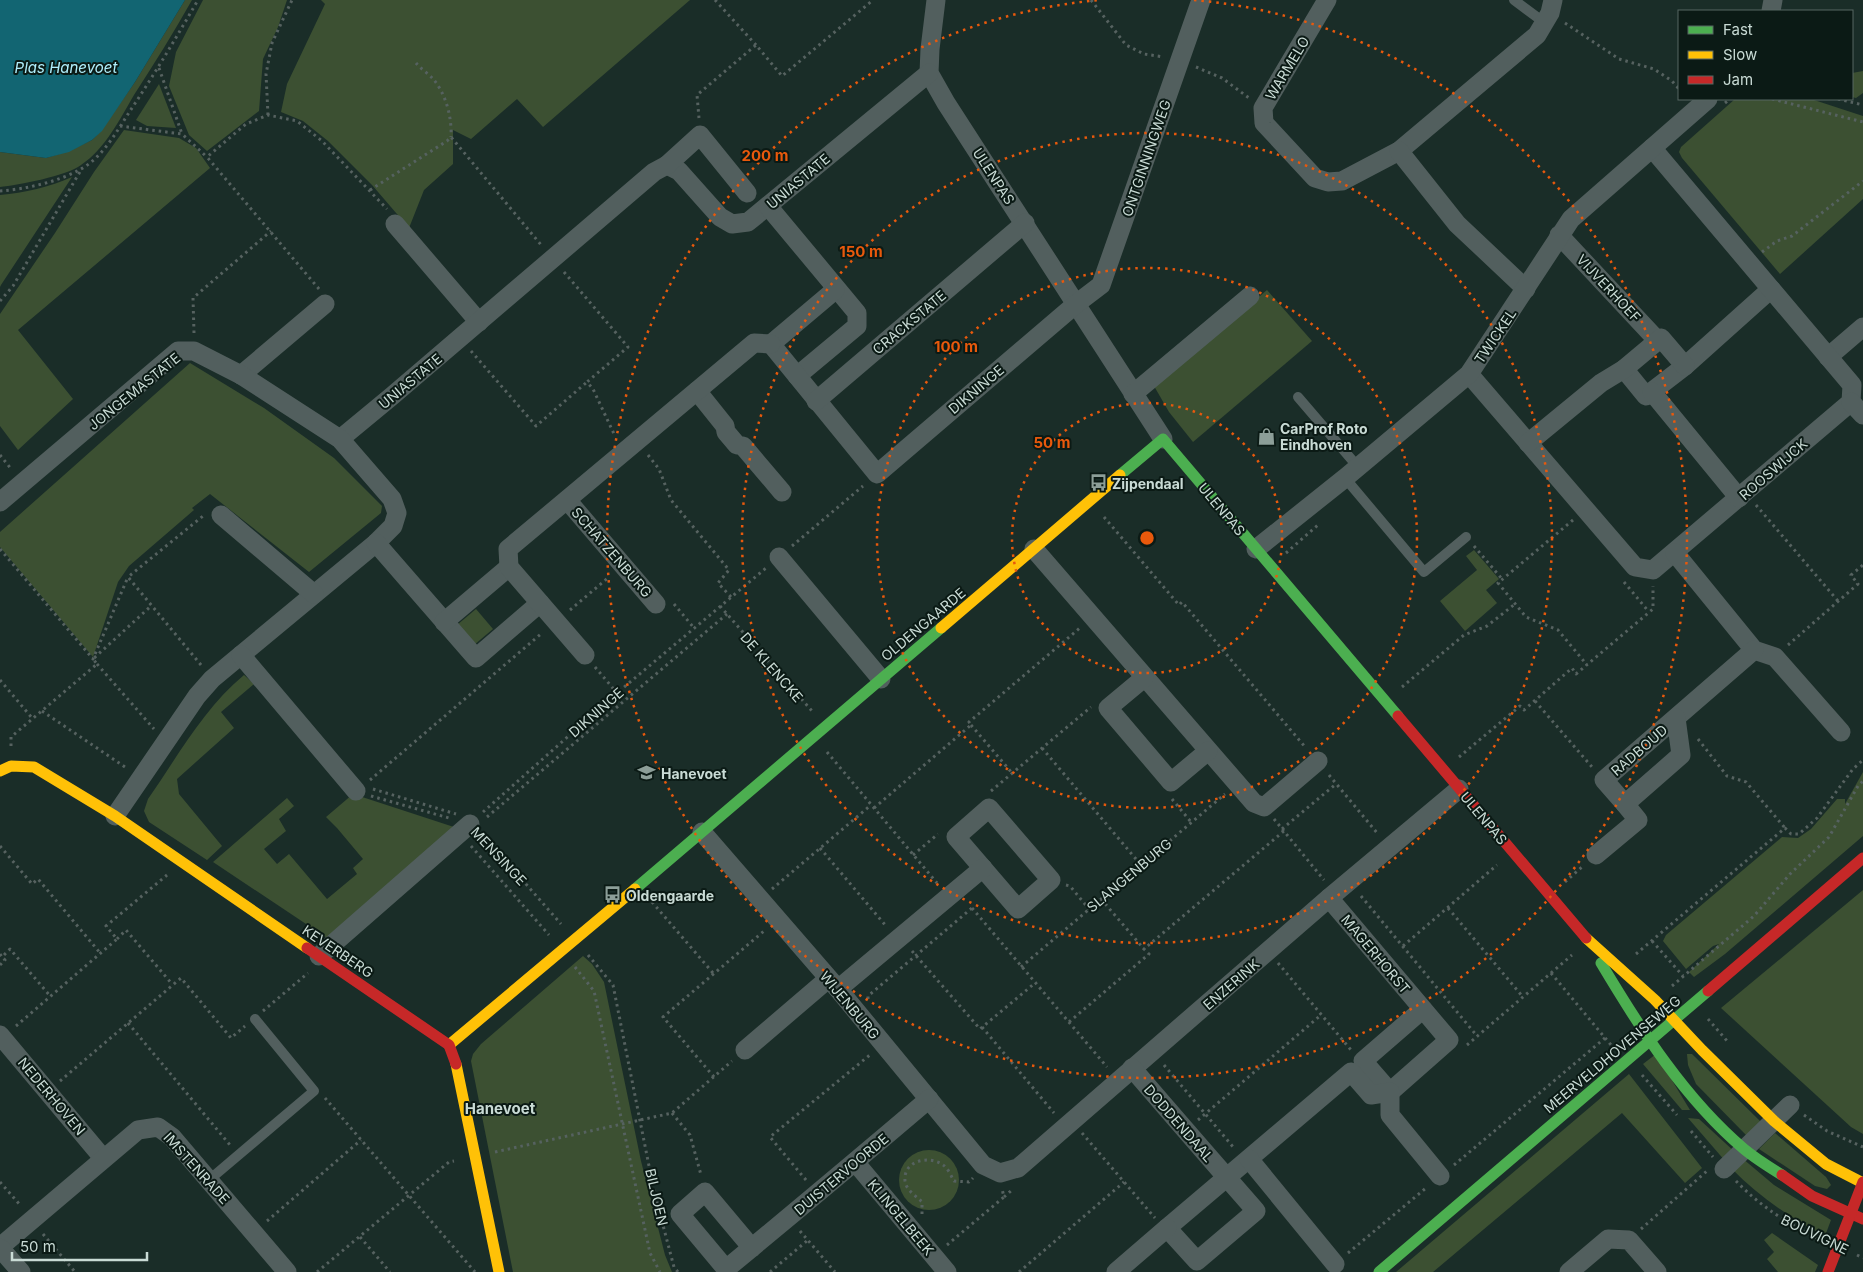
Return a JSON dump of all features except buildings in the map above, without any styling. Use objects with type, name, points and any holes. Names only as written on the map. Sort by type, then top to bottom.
[{"type":"street","points":[[929,73],[936,0]]},
{"type":"street","name":"ONTGINNINGWEG","points":[[1076,304],[1101,285],[1200,0]]},
{"type":"street","name":"WARMELO","points":[[1327,0],[1263,108],[1264,123],[1315,178],[1328,182],[1342,181],[1399,151],[1537,35],[1549,12]]},
{"type":"street","name":"UNIASTATE","points":[[667,165],[679,171],[720,217],[732,224],[748,222],[929,73]]},
{"type":"street","name":"ULENPAS","points":[[929,73],[946,103],[1163,439],[1263,543],[1385,702],[1589,943],[1651,1040]]},
{"type":"street","name":"TWICKEL","points":[[1263,543],[1469,374],[1571,219],[1707,100]]},
{"type":"street","name":"UNIASTATE","points":[[340,438],[654,172],[667,165],[700,135],[747,193]]},
{"type":"street","name":"ROOSWIJCK","points":[[1652,148],[1852,386],[1857,408],[1742,495],[1653,570]]},
{"type":"street","points":[[1399,151],[1457,224],[1526,289]]},
{"type":"street","points":[[768,206],[835,290],[857,313],[857,326],[797,376]]},
{"type":"street","name":"CRACKSTATE","points":[[816,401],[1025,223]]},
{"type":"street","points":[[395,224],[479,322]]},
{"type":"street","name":"VIJVERHOEF","points":[[1560,235],[1658,341],[1661,338],[1685,366]]},
{"type":"street","points":[[1624,369],[1646,396],[1685,366],[1771,289]]},
{"type":"street","points":[[631,446],[754,343],[770,344],[835,290]]},
{"type":"street","points":[[1134,394],[1250,296]]},
{"type":"street","points":[[241,375],[326,304]]},
{"type":"street","name":"DIKNINGE","points":[[877,474],[1076,304]]},
{"type":"street","points":[[1828,357],[1863,327]]},
{"type":"street","points":[[1528,443],[1600,383],[1624,369],[1658,341]]},
{"type":"street","points":[[770,344],[877,474]]},
{"type":"street","name":"JONGEMASTATE","points":[[0,502],[178,352],[194,351],[241,375],[340,438],[392,499],[395,506],[397,514],[393,526],[376,543],[212,679],[197,696],[167,738],[115,816]]},
{"type":"street","points":[[1469,374],[1528,443],[1576,514],[1635,568],[1653,570]]},
{"type":"street","points":[[697,391],[725,426],[726,432],[737,445],[743,446],[782,492]]},
{"type":"street","points":[[1652,392],[1742,495]]},
{"type":"street","name":"OLDENGAARDE","points":[[449,1044],[562,951],[1163,439]]},
{"type":"street","name":"SCHATZENBURG","points":[[509,567],[508,548],[631,446]]},
{"type":"street","name":"SCHATZENBURG","points":[[567,500],[656,604]]},
{"type":"street","points":[[221,515],[314,594]]},
{"type":"street","points":[[376,543],[476,658],[540,603]]},
{"type":"street","points":[[1034,549],[1254,804],[1264,807],[1318,761]]},
{"type":"street","points":[[1675,553],[1754,650],[1774,657],[1841,732]]},
{"type":"street","points":[[779,557],[882,679]]},
{"type":"street","points":[[444,622],[509,567],[585,655]]},
{"type":"street","name":"RADBOUD","points":[[1596,855],[1638,820],[1604,780],[1754,650]]},
{"type":"street","points":[[241,655],[361,787]]},
{"type":"street","points":[[1144,678],[1108,708],[1171,782],[1208,751]]},
{"type":"street","name":"RADBOUD","points":[[1624,804],[1681,756],[1676,718]]},
{"type":"street","points":[[0,771],[12,766]]},
{"type":"street","name":"KEVERBERG","points":[[12,766],[34,767],[115,816],[182,862],[314,964],[449,1044]]},
{"type":"street","name":"ENZERINK","points":[[992,1170],[1018,1168],[1074,1130],[1131,1077],[1274,958],[1459,789]]},
{"type":"street","points":[[990,808],[1051,880],[1018,909],[956,837],[990,808]]},
{"type":"street","points":[[314,964],[473,823]]},
{"type":"street","name":"WIJENBURG","points":[[702,832],[768,892],[833,984],[929,1100],[992,1170]]},
{"type":"street","name":"MEERVELDHOVENSEWEG","points":[[1379,1272],[1863,858]]},
{"type":"street","points":[[745,1050],[833,984],[899,938],[983,868]]},
{"type":"street","name":"MAGERHORST","points":[[1335,901],[1449,1040]]},
{"type":"street","name":"ULENPAS","points":[[1589,943],[1656,1000],[1675,1020]]},
{"type":"street","points":[[1422,1009],[1363,1061],[1390,1092],[1390,1115],[1440,1176]]},
{"type":"street","points":[[1675,1020],[1702,1050],[1774,1120],[1826,1164],[1863,1182],[1828,1272]]},
{"type":"street","name":"NEDERHOVEN","points":[[1,1036],[103,1158]]},
{"type":"street","points":[[1116,1272],[1351,1072],[1372,1095],[1390,1092],[1449,1040]]},
{"type":"street","points":[[1651,1040],[1683,1086],[1706,1113],[1745,1150],[1812,1196],[1863,1219]]},
{"type":"street","points":[[449,1044],[457,1068],[499,1272]]},
{"type":"street","name":"DODDENDAAL","points":[[1131,1077],[1186,1131],[1256,1212],[1195,1267],[1166,1229]]},
{"type":"street","name":"DUISTERVOORDE","points":[[705,1192],[680,1214],[726,1269],[929,1100]]},
{"type":"street","points":[[1721,1165],[1745,1150],[1790,1105]]},
{"type":"street","name":"IMSTENRADE","points":[[0,1248],[138,1130],[158,1127],[172,1138],[287,1272]]},
{"type":"street","points":[[1247,1160],[1335,1264]]},
{"type":"street","name":"KLINGELBEEK","points":[[855,1162],[947,1272]]},
{"type":"street","points":[[705,1192],[752,1248]]},
{"type":"street","points":[[1569,1272],[1608,1239],[1630,1240],[1657,1272]]},
{"type":"street","points":[[0,1248],[21,1272]]},
{"type":"lane","points":[[1514,0],[1549,12]]},
{"type":"lane","points":[[1298,397],[1424,572],[1466,537]]},
{"type":"lane","points":[[209,1180],[314,1091],[255,1018]]},
{"type":"path","points":[[0,191],[13,190],[57,179],[81,170],[93,161],[120,126],[159,67],[198,0]]},
{"type":"path","points":[[268,115],[266,74],[272,43],[292,0]]},
{"type":"path","points":[[715,0],[782,76],[872,0]]},
{"type":"path","points":[[1549,12],[1619,59],[1654,68],[1678,88]]},
{"type":"path","points":[[700,135],[697,95],[756,45]]},
{"type":"path","points":[[416,64],[434,80],[446,102],[451,126],[451,137],[628,347],[536,426],[460,338]]},
{"type":"path","points":[[159,67],[182,134],[206,157],[329,301],[326,304]]},
{"type":"path","points":[[1776,100],[1863,122]]},
{"type":"path","points":[[1842,100],[1862,105]]},
{"type":"path","points":[[206,157],[246,124],[268,115],[297,122],[322,141],[370,190],[394,217],[395,224]]},
{"type":"path","points":[[120,126],[182,134]]},
{"type":"path","points":[[370,190],[451,137]]},
{"type":"path","points":[[0,302],[13,286],[81,170]]},
{"type":"path","points":[[1749,263],[1776,241],[1792,236],[1863,181]]},
{"type":"path","points":[[194,351],[193,298],[270,232]]},
{"type":"path","points":[[587,382],[618,441],[631,446],[659,469],[671,500],[729,570],[718,583],[731,597]]},
{"type":"path","name":"DIKNINGE","points":[[473,823],[617,693],[877,474]]},
{"type":"path","points":[[1742,495],[1838,601]]},
{"type":"path","points":[[93,658],[128,577],[214,508],[221,515]]},
{"type":"path","points":[[1097,523],[1111,511]]},
{"type":"path","points":[[1576,514],[1498,583],[1526,617],[1558,630],[1587,664]]},
{"type":"path","points":[[1104,517],[1179,605],[1182,602],[1380,836]]},
{"type":"path","points":[[1263,543],[1284,554],[1320,523]]},
{"type":"path","points":[[1466,537],[1502,580]]},
{"type":"path","points":[[0,549],[157,732],[167,738]]},
{"type":"path","points":[[361,787],[623,565]]},
{"type":"path","points":[[1774,657],[1858,584],[1851,575],[1863,565]]},
{"type":"path","points":[[1452,752],[1458,759],[1520,706],[1524,710],[1572,668],[1576,674],[1652,609],[1653,570]]},
{"type":"path","points":[[128,577],[212,679]]},
{"type":"path","points":[[1624,581],[1648,612]]},
{"type":"path","points":[[656,604],[662,599],[671,600],[694,628]]},
{"type":"path","points":[[1385,702],[1464,635],[1487,626],[1515,604]]},
{"type":"path","points":[[93,658],[151,606]]},
{"type":"path","name":"DE KLENCKE","points":[[720,606],[825,727]]},
{"type":"path","points":[[361,787],[473,823],[727,614]]},
{"type":"path","points":[[1012,773],[969,722],[1092,617]]},
{"type":"path","points":[[585,655],[617,693]]},
{"type":"path","points":[[12,766],[11,737],[97,664]]},
{"type":"path","points":[[0,680],[32,718]]},
{"type":"path","points":[[1534,701],[1604,780]]},
{"type":"path","points":[[990,808],[991,791],[1012,773],[1093,705],[1108,708]]},
{"type":"path","points":[[42,711],[141,777]]},
{"type":"path","points":[[874,808],[971,725]]},
{"type":"path","points":[[813,737],[871,805],[953,894],[972,908],[1069,1022],[1131,1077],[1163,1064],[1170,1058]]},
{"type":"path","points":[[1697,738],[1727,776],[1746,782],[1792,834],[1799,834],[1817,818],[1853,769],[1863,760]]},
{"type":"path","points":[[828,754],[836,747]]},
{"type":"path","points":[[1042,748],[1141,865]]},
{"type":"path","name":"MEERVELDHOVENSEWEG","points":[[1695,1003],[1677,981],[1754,916],[1790,874],[1830,837],[1858,786],[1863,781]]},
{"type":"path","points":[[1171,782],[1170,797],[1192,822]]},
{"type":"path","name":"SLANGENBURG","points":[[1021,967],[1236,784]]},
{"type":"path","points":[[1144,949],[1336,784]]},
{"type":"path","name":"MENSINGE","points":[[361,787],[473,823],[614,985],[641,1120]]},
{"type":"path","points":[[768,892],[871,805]]},
{"type":"path","points":[[1264,807],[1335,901],[1361,896],[1368,890]]},
{"type":"path","points":[[1631,958],[1785,828]]},
{"type":"path","points":[[470,845],[562,951],[594,991],[624,1124],[650,1253],[660,1272]]},
{"type":"path","points":[[0,846],[32,884],[38,879],[101,954]]},
{"type":"path","points":[[820,848],[980,1029],[982,1027],[1166,1229]]},
{"type":"path","points":[[1549,895],[1596,855]]},
{"type":"path","points":[[1403,946],[1498,865],[1492,858]]},
{"type":"path","points":[[117,939],[106,926],[182,862]]},
{"type":"path","points":[[1051,880],[1070,886],[1089,909]]},
{"type":"path","points":[[1361,896],[1477,1036]]},
{"type":"path","points":[[1069,1022],[1149,954],[1101,899]]},
{"type":"path","points":[[652,902],[714,974]]},
{"type":"path","points":[[868,1002],[868,996],[972,908]]},
{"type":"path","points":[[1448,908],[1523,997]]},
{"type":"path","points":[[1,1036],[51,997],[126,930],[172,984]]},
{"type":"path","points":[[714,1077],[663,1017],[764,931]]},
{"type":"path","points":[[1652,940],[1683,976]]},
{"type":"path","points":[[1449,1040],[1466,1045],[1572,955],[1589,943]]},
{"type":"path","points":[[1565,948],[1572,955]]},
{"type":"path","points":[[0,965],[5,960],[1,955],[10,949],[51,997]]},
{"type":"path","points":[[1274,958],[1286,959]]},
{"type":"path","points":[[1272,971],[1274,958]]},
{"type":"path","points":[[1274,958],[1360,1061],[1363,1061]]},
{"type":"path","points":[[48,1091],[181,978],[231,1038],[314,964]]},
{"type":"path","points":[[1551,973],[1610,1045],[1628,1059]]},
{"type":"path","points":[[982,1027],[1035,983]]},
{"type":"path","points":[[1695,1003],[1734,1050]]},
{"type":"path","points":[[1186,1131],[1321,1015]]},
{"type":"path","points":[[128,1023],[238,1155]]},
{"type":"path","points":[[1335,1264],[1605,1038]]},
{"type":"path","points":[[817,1194],[770,1137],[883,1044]]},
{"type":"path","points":[[317,1272],[450,1162],[672,1113],[745,1050]]},
{"type":"path","points":[[1163,1064],[1247,1160]]},
{"type":"path","points":[[314,1091],[319,1091],[474,1272]]},
{"type":"path","points":[[1790,1105],[1827,1131],[1863,1147]]},
{"type":"path","points":[[672,1113],[690,1135],[705,1192]]},
{"type":"path","points":[[1676,1114],[1682,1121]]},
{"type":"path","name":"BILJOEN","points":[[641,1120],[654,1191],[674,1267],[678,1272]]},
{"type":"path","name":"BOUVIGNE","points":[[1688,1128],[1750,1196],[1788,1224],[1863,1258]]},
{"type":"path","points":[[254,1232],[361,1140]]},
{"type":"path","points":[[915,1234],[922,1215],[922,1202],[908,1189],[905,1180],[908,1170],[917,1161],[927,1158],[945,1166],[954,1181],[969,1182],[992,1170],[1004,1197]]},
{"type":"path","points":[[1630,1240],[1721,1165]]},
{"type":"path","points":[[0,1182],[75,1272]]},
{"type":"path","points":[[1019,1272],[1124,1182]]},
{"type":"path","points":[[934,1256],[1018,1185]]},
{"type":"path","points":[[789,1218],[835,1272]]},
{"type":"path","points":[[360,1237],[390,1272]]},
{"type":"path","points":[[770,1272],[808,1240]]},
{"type":"green space","points":[[185,0],[192,0],[117,123],[97,151],[81,165],[65,173],[0,187],[0,152],[46,158],[69,151],[92,140],[101,131],[135,82]]},
{"type":"green space","points":[[203,0],[287,0],[278,27],[263,59],[259,111],[207,151],[189,135],[169,86],[176,52]]},
{"type":"green space","points":[[321,0],[690,0],[543,127],[517,99],[471,139],[453,130],[453,164],[424,190],[409,228],[372,185],[328,141],[303,121],[281,112],[287,84],[325,4]]},
{"type":"green space","points":[[1863,71],[1863,93],[1856,98],[1853,97],[1853,73]]},
{"type":"green space","points":[[159,84],[176,128],[147,126],[136,120]]},
{"type":"green space","points":[[1734,100],[1814,100],[1863,116],[1863,199],[1780,274],[1682,158],[1679,152],[1681,147]]},
{"type":"green space","points":[[124,130],[179,138],[196,148],[210,168],[18,330],[73,399],[18,450],[0,426],[0,314]]},
{"type":"green space","points":[[72,177],[0,287],[0,195],[37,189]]},
{"type":"green space","points":[[1267,290],[1312,341],[1193,442],[1169,412],[1154,386]]},
{"type":"green space","points":[[190,363],[264,408],[334,458],[382,506],[381,513],[309,572],[210,494],[129,566],[118,582],[93,657],[0,547],[0,532]]},
{"type":"green space","points":[[1474,550],[1499,579],[1486,590],[1497,603],[1465,631],[1440,601],[1477,570],[1466,556]]},
{"type":"green space","points":[[476,609],[493,629],[474,645],[457,625]]},
{"type":"green space","points":[[244,675],[254,684],[221,712],[234,728],[177,779],[179,794],[222,846],[207,860],[149,822],[144,811],[148,799],[192,733],[216,702]]},
{"type":"green space","points":[[1863,772],[1863,836],[1725,954],[1694,977],[1689,972],[1719,944],[1713,946],[1686,969],[1663,941],[1666,935],[1782,837],[1798,838],[1811,829],[1837,799],[1845,799],[1845,804]]},
{"type":"green space","points":[[353,794],[457,828],[327,938],[213,862],[287,798],[294,806],[279,819],[286,831],[264,849],[277,864],[289,854],[327,899],[357,874],[353,868],[363,859],[326,817]]},
{"type":"green space","points":[[1863,890],[1863,1134],[1851,1127],[1721,1008]]},
{"type":"green space","points":[[583,956],[592,964],[604,982],[641,1161],[665,1255],[672,1272],[513,1272],[471,1061],[473,1054],[481,1044]]},
{"type":"green space","points":[[1656,1054],[1690,1110],[1682,1110],[1643,1064]]},
{"type":"green space","points":[[1687,1054],[1692,1054],[1761,1122],[1747,1136],[1696,1084],[1688,1065]]},
{"type":"green space","points":[[1629,1074],[1702,1168],[1685,1183],[1622,1113],[1433,1272],[1396,1272]]},
{"type":"green space","points":[[1688,1118],[1699,1119],[1736,1153],[1726,1162]]},
{"type":"green space","points":[[1775,1133],[1826,1177],[1831,1185],[1827,1189],[1815,1186],[1759,1149]]},
{"type":"green space","points":[[929,1150],[946,1155],[954,1163],[959,1180],[954,1197],[946,1205],[929,1210],[912,1205],[904,1197],[899,1180],[904,1163],[912,1155]]},
{"type":"green space","points":[[1742,1158],[1774,1185],[1831,1220],[1825,1236],[1775,1206],[1741,1178],[1731,1168]]},
{"type":"green space","points":[[1772,1233],[1818,1265],[1815,1272],[1778,1272],[1767,1259],[1774,1252],[1764,1240]]},
{"type":"water","name":"Plas Hanevoet","points":[[0,0],[185,0],[135,82],[102,131],[92,140],[69,152],[46,158],[0,152]]},
{"type":"traffic: fast","points":[[1120,475],[1163,439],[1398,716]]},
{"type":"traffic: fast","points":[[635,889],[941,628]]},
{"type":"traffic: fast","points":[[1601,963],[1648,1038],[1683,1086],[1702,1108],[1744,1149],[1782,1175]]},
{"type":"traffic: fast","points":[[1379,1272],[1708,991]]},
{"type":"traffic: slow","points":[[941,628],[1120,475]]},
{"type":"traffic: slow","points":[[0,771],[11,766],[34,767],[115,816],[307,948]]},
{"type":"traffic: slow","points":[[449,1045],[635,889]]},
{"type":"traffic: slow","points":[[1586,938],[1655,1000],[1702,1050],[1774,1121],[1826,1164],[1863,1183]]},
{"type":"traffic: slow","points":[[456,1064],[499,1272]]},
{"type":"traffic: jam","points":[[1398,716],[1586,938]]},
{"type":"traffic: jam","points":[[1708,991],[1863,858]]},
{"type":"traffic: jam","points":[[307,948],[449,1045],[456,1064]]},
{"type":"traffic: jam","points":[[1782,1175],[1812,1196],[1863,1219]]},
{"type":"traffic: jam","points":[[1828,1272],[1863,1182]]},
{"type":"place","name":"CarProf Roto Eindhoven","points":[[1266,436]]},
{"type":"place","name":"Zijpendaal","points":[[1098,483]]},
{"type":"place","name":"Hanevoet","points":[[647,773]]},
{"type":"place","name":"Oldengaarde","points":[[612,895]]},
{"type":"district","name":"Hanevoet","points":[[500,1108]]}]
